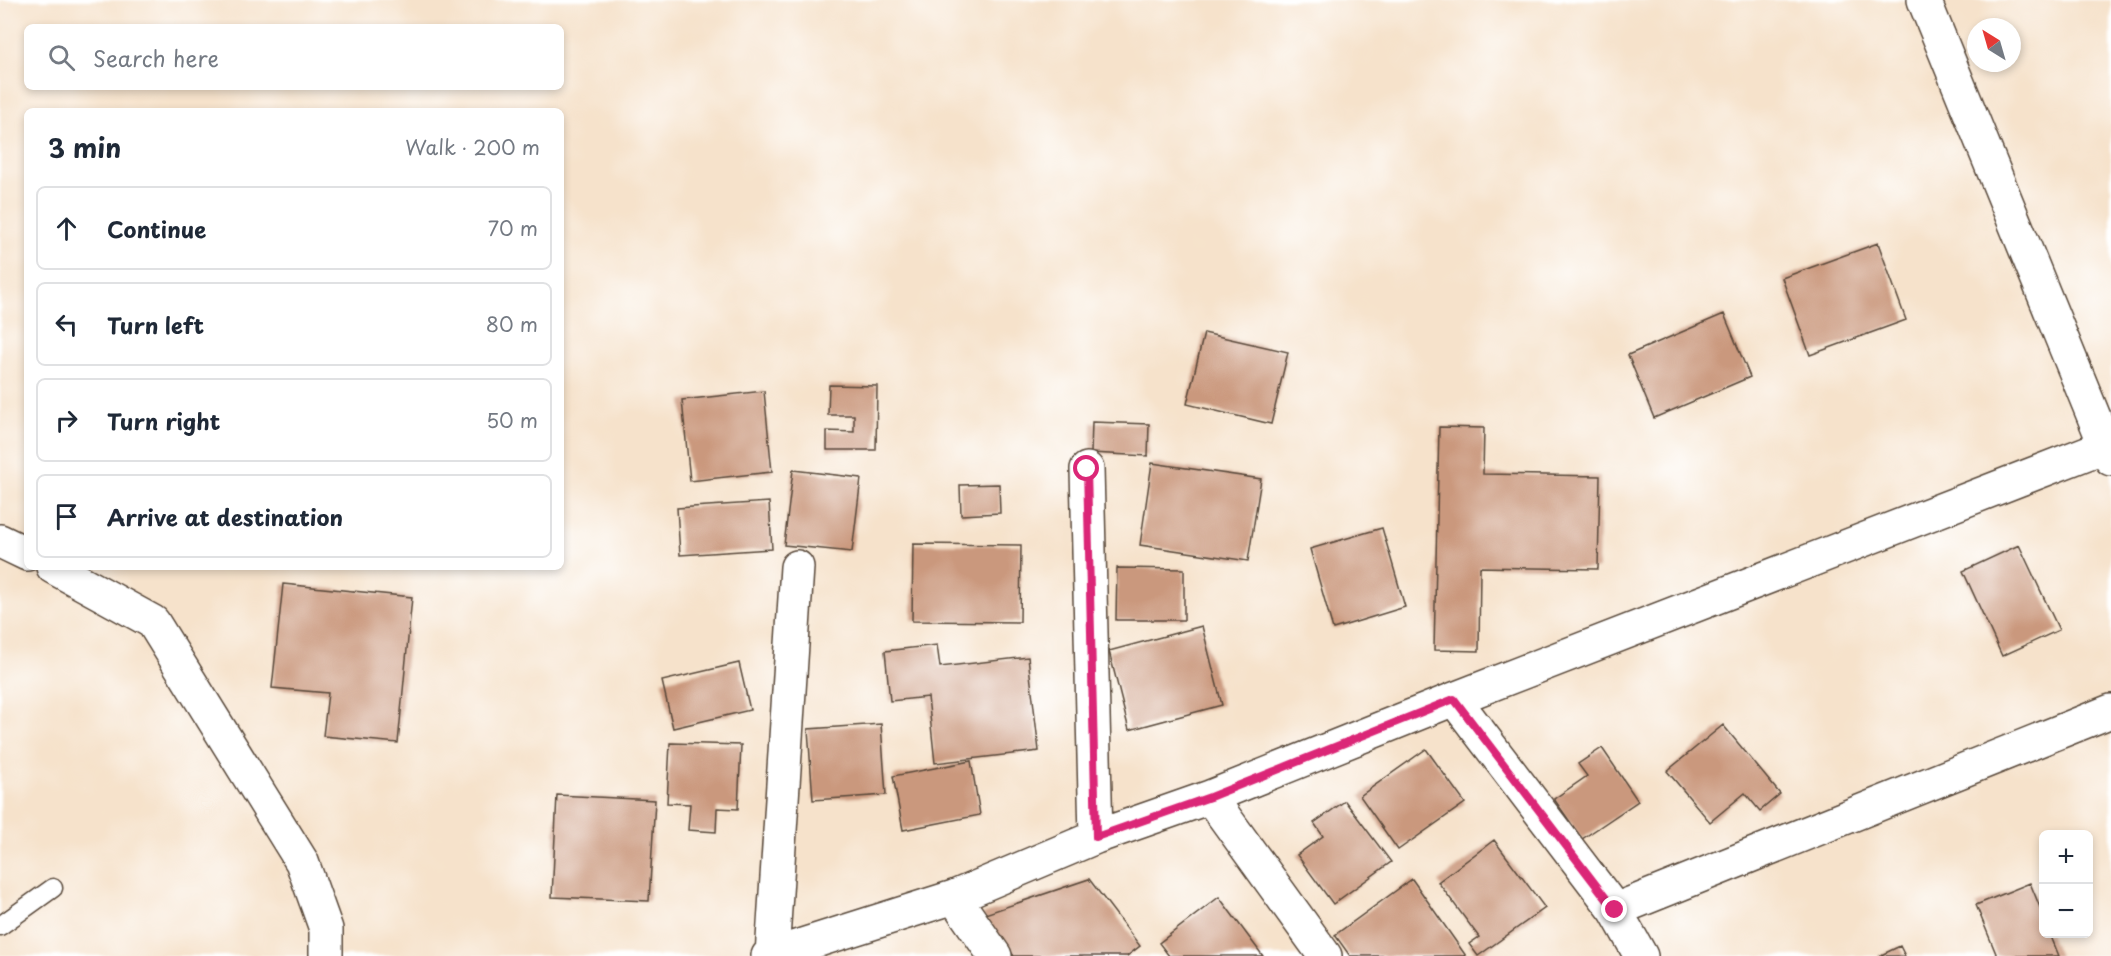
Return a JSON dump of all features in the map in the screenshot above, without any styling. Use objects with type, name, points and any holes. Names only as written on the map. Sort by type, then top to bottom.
[{"type":"street","points":[[797,567],[770,955],[954,897],[1096,837],[1210,797],[1454,699],[2108,452],[1924,0]]},
{"type":"street","points":[[1087,469],[1096,837]]},
{"type":"street","points":[[0,541],[24,553]]},
{"type":"street","points":[[58,570],[153,622],[303,862],[326,930],[326,956]]},
{"type":"street","points":[[1454,699],[1615,910],[1641,956]]},
{"type":"street","points":[[1615,910],[2111,711]]},
{"type":"street","points":[[1210,797],[1325,956]]},
{"type":"street","points":[[954,897],[995,956]]},
{"type":"lane","points":[[0,926],[53,888]]},
{"type":"building","points":[[1878,243],[1906,320],[1810,355],[1782,278]]},
{"type":"building","points":[[1724,314],[1750,377],[1654,418],[1628,355]]},
{"type":"building","points":[[1204,333],[1288,352],[1271,424],[1187,404]]},
{"type":"building","points":[[829,385],[877,386],[876,450],[827,450],[827,431],[854,432],[854,415],[828,415]]},
{"type":"building","points":[[764,391],[772,472],[690,481],[682,400]]},
{"type":"building","points":[[1092,422],[1149,424],[1148,456],[1091,453]]},
{"type":"building","points":[[1439,427],[1484,428],[1483,474],[1600,476],[1598,569],[1480,567],[1479,651],[1434,650]]},
{"type":"building","points":[[1152,463],[1261,479],[1248,561],[1140,545]]},
{"type":"building","points":[[793,470],[861,478],[852,552],[784,545]]},
{"type":"building","points":[[999,484],[1000,513],[961,515],[960,485]]},
{"type":"building","points":[[769,502],[772,549],[680,555],[677,508]]},
{"type":"building","points":[[1382,528],[1405,607],[1333,629],[1310,549]]},
{"type":"building","points":[[913,544],[1021,545],[1020,622],[912,621]]},
{"type":"building","points":[[2019,545],[2059,630],[2002,656],[1963,571]]},
{"type":"building","points":[[1117,568],[1184,569],[1184,620],[1116,620]]},
{"type":"building","points":[[283,584],[412,597],[398,743],[323,736],[328,693],[272,688]]},
{"type":"building","points":[[1202,626],[1222,705],[1129,730],[1109,651]]},
{"type":"building","points":[[937,645],[940,667],[1028,657],[1039,751],[935,763],[928,697],[890,701],[885,651]]},
{"type":"building","points":[[739,663],[750,710],[673,728],[662,681]]},
{"type":"building","points":[[881,724],[886,795],[813,800],[808,729]]},
{"type":"building","points":[[1723,725],[1780,794],[1760,811],[1745,793],[1710,822],[1667,771]]},
{"type":"building","points":[[670,743],[741,745],[738,809],[717,808],[716,832],[688,830],[690,804],[667,803]]},
{"type":"building","points":[[1602,748],[1638,801],[1582,839],[1554,799],[1587,776],[1578,764]]},
{"type":"building","points":[[1426,749],[1465,803],[1398,850],[1360,796]]},
{"type":"building","points":[[971,761],[980,815],[903,830],[893,776]]},
{"type":"building","points":[[557,795],[655,800],[649,901],[552,897]]},
{"type":"building","points":[[1345,801],[1391,862],[1333,904],[1297,855],[1323,836],[1314,823]]},
{"type":"building","points":[[1494,840],[1545,908],[1478,956],[1469,944],[1479,937],[1438,882]]},
{"type":"building","points":[[1089,879],[1140,946],[1127,956],[1014,956],[982,915]]},
{"type":"building","points":[[1412,879],[1466,956],[1350,956],[1335,935]]},
{"type":"building","points":[[2030,883],[2039,905],[2039,938],[2052,938],[2059,956],[1997,956],[1976,905]]},
{"type":"building","points":[[1219,897],[1263,956],[1169,956],[1159,943]]},
{"type":"building","points":[[1900,946],[1905,956],[1879,956]]},
{"type":"route","points":[[1087,469],[1096,837],[1210,797],[1454,699],[1615,910]]}]
